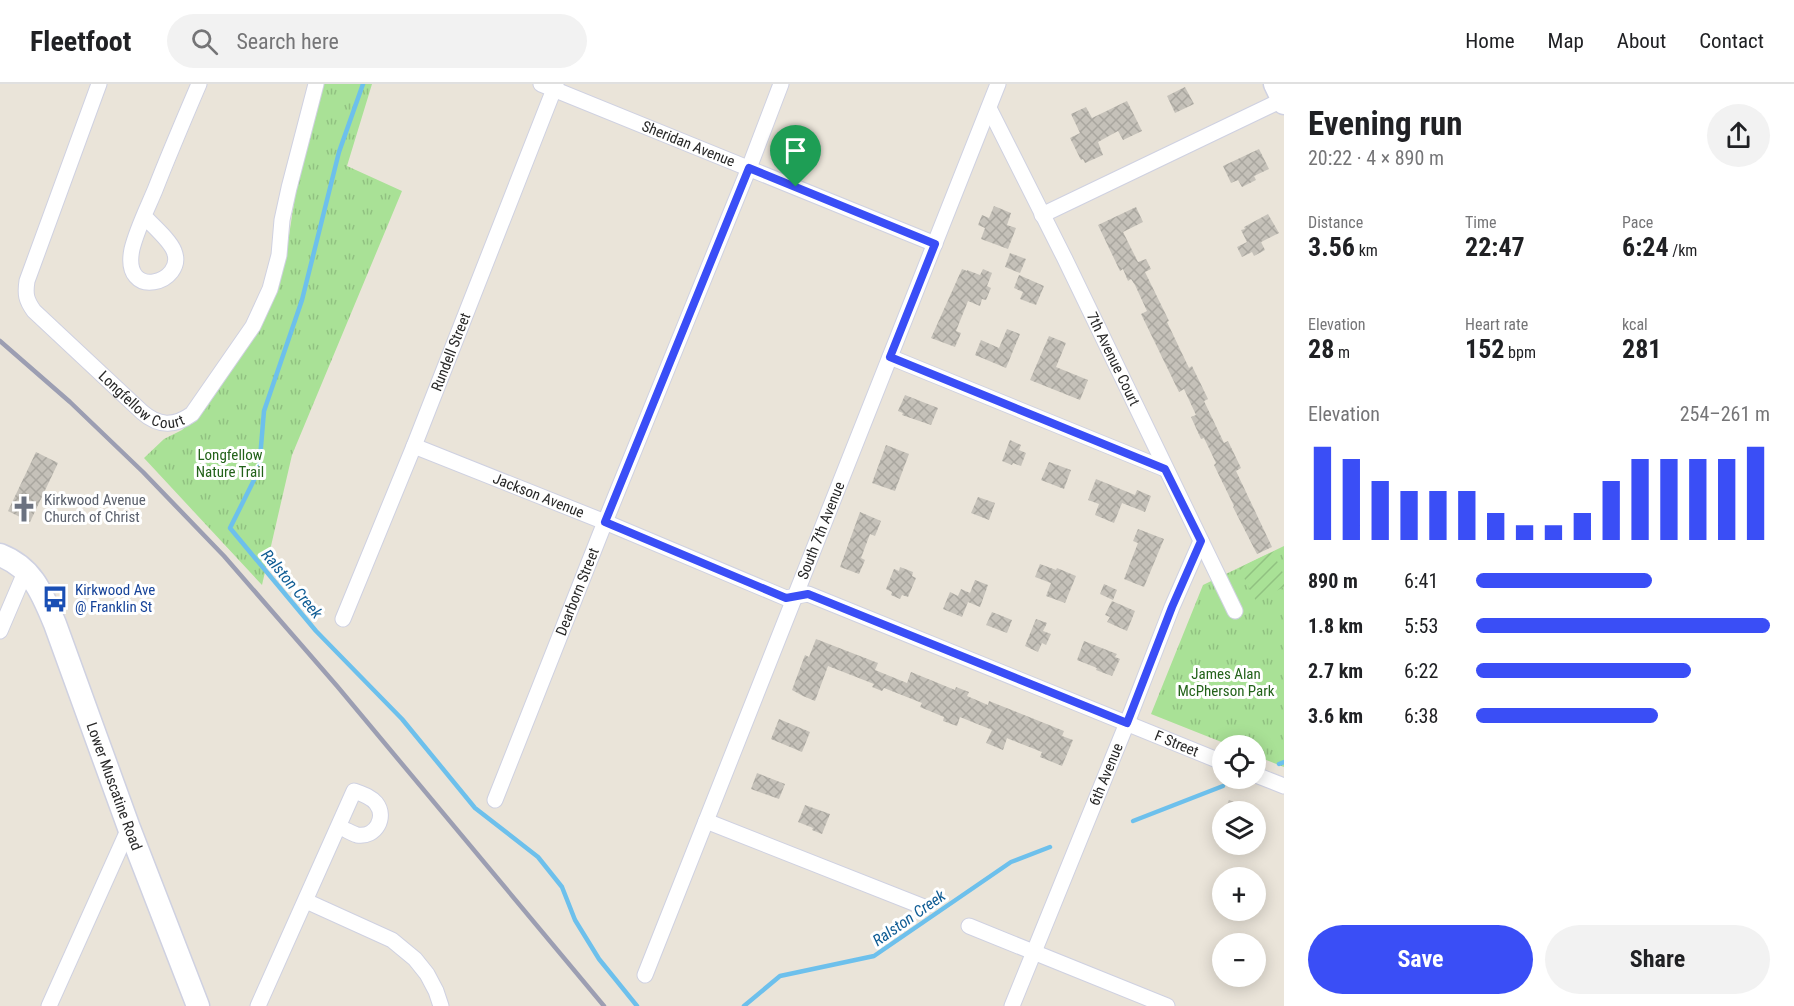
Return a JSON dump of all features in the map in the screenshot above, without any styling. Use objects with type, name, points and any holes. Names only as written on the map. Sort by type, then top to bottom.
[{"type":"main road","points":[[0,555],[26,570]]},
{"type":"main road","name":"Lower Muscatine Road","points":[[26,570],[38,586],[55,624],[129,828],[198,1006]]},
{"type":"street","name":"Longfellow Court","points":[[99,84],[27,281],[25,293],[34,311],[142,412],[150,419],[172,424],[192,414],[240,347],[264,305],[279,255],[282,220],[316,84]]},
{"type":"street","points":[[144,216],[199,84]]},
{"type":"street","name":"Dearborn Street","points":[[495,800],[781,84]]},
{"type":"street","name":"South 7th Avenue","points":[[645,975],[998,84]]},
{"type":"street","name":"Sheridan Avenue","points":[[550,86],[935,244]]},
{"type":"street","name":"Rundell Street","points":[[343,620],[414,446],[550,86]]},
{"type":"street","points":[[1042,215],[1280,96]]},
{"type":"street","name":"7th Avenue Court","points":[[988,108],[1064,257],[1235,611]]},
{"type":"street","points":[[890,357],[1165,469]]},
{"type":"street","name":"Jackson Avenue","points":[[414,446],[605,522],[786,598],[795,596]]},
{"type":"street","name":"6th Avenue","points":[[1012,1006],[1172,607],[1201,541]]},
{"type":"street","points":[[0,631],[26,570]]},
{"type":"street","name":"F Street","points":[[795,596],[808,594],[1212,758]]},
{"type":"street","points":[[1266,779],[1284,786]]},
{"type":"street","points":[[706,821],[924,908]]},
{"type":"street","points":[[258,1006],[339,827]]},
{"type":"street","points":[[50,1006],[129,828]]},
{"type":"street","points":[[306,901],[392,940],[415,959],[428,974],[441,1006]]},
{"type":"street","points":[[969,926],[1167,1006]]},
{"type":"green space","name":"Longfellow Nature Trail","points":[[324,84],[372,84],[347,166],[402,191],[292,455],[262,585],[144,458],[164,439],[182,430],[197,415],[286,255],[296,190]]},
{"type":"green space","name":"James Alan McPherson Park","points":[[1284,546],[1284,767],[1266,760],[1266,735],[1212,735],[1212,738],[1151,714],[1203,585]]},
{"type":"green space","points":[[1277,550],[1278,552],[1274,555],[1284,575],[1284,587],[1256,601],[1239,568]]},
{"type":"building","points":[[1185,87],[1194,104],[1175,113],[1167,96]]},
{"type":"building","points":[[1127,101],[1142,131],[1123,140],[1118,131],[1098,142],[1103,155],[1085,163],[1083,159],[1081,160],[1070,138],[1080,133],[1071,114],[1086,107],[1092,118]]},
{"type":"building","points":[[1259,149],[1269,169],[1254,176],[1256,180],[1242,187],[1238,180],[1231,183],[1223,166]]},
{"type":"building","points":[[994,206],[1011,213],[1007,225],[1016,228],[1008,249],[981,239],[985,228],[978,225],[982,215],[989,218]]},
{"type":"building","points":[[1136,207],[1143,222],[1123,232],[1138,262],[1146,259],[1151,269],[1145,272],[1169,321],[1167,322],[1189,368],[1192,366],[1208,399],[1204,401],[1224,443],[1228,441],[1241,468],[1236,471],[1272,547],[1257,554],[1233,507],[1204,438],[1201,439],[1191,417],[1196,415],[1184,389],[1179,392],[1141,314],[1147,311],[1135,285],[1131,279],[1128,281],[1123,269],[1120,271],[1098,225]]},
{"type":"building","points":[[1268,214],[1279,233],[1261,242],[1265,250],[1254,256],[1252,252],[1242,257],[1237,247],[1247,242],[1241,230]]},
{"type":"building","points":[[1010,253],[1026,259],[1020,273],[1005,267]]},
{"type":"building","points":[[962,269],[980,275],[983,269],[992,273],[987,286],[991,288],[986,300],[982,299],[980,306],[968,301],[956,331],[961,333],[955,347],[931,338]]},
{"type":"building","points":[[1019,275],[1044,286],[1036,305],[1020,299],[1023,292],[1014,288]]},
{"type":"building","points":[[1007,329],[1020,334],[1006,368],[975,355],[981,340],[999,348]]},
{"type":"building","points":[[1049,336],[1066,343],[1056,367],[1088,380],[1080,400],[1030,380]]},
{"type":"building","points":[[905,395],[938,408],[931,425],[902,415],[903,413],[898,411]]},
{"type":"building","points":[[1010,440],[1021,445],[1019,450],[1026,453],[1021,466],[1002,461]]},
{"type":"building","points":[[886,445],[909,454],[895,491],[872,483]]},
{"type":"building","points":[[36,452],[58,463],[30,522],[8,511]]},
{"type":"building","points":[[1049,462],[1071,470],[1064,489],[1041,480]]},
{"type":"building","points":[[1096,479],[1135,495],[1137,490],[1151,496],[1145,512],[1122,503],[1114,523],[1095,515],[1099,504],[1088,500]]},
{"type":"building","points":[[978,497],[995,503],[989,520],[971,513]]},
{"type":"building","points":[[860,512],[881,521],[875,536],[870,534],[861,558],[865,560],[859,574],[840,567]]},
{"type":"building","points":[[1138,529],[1164,539],[1144,587],[1124,579],[1138,543],[1133,541]]},
{"type":"building","points":[[1040,564],[1076,576],[1065,603],[1046,596],[1051,583],[1035,577]]},
{"type":"building","points":[[900,567],[913,572],[912,576],[916,578],[908,597],[902,595],[900,599],[891,595],[892,592],[886,589],[894,569],[899,571]]},
{"type":"building","points":[[975,580],[988,585],[980,607],[968,602],[962,617],[943,609],[950,592],[958,596],[961,589],[970,593]]},
{"type":"building","points":[[1104,584],[1117,590],[1113,600],[1100,594]]},
{"type":"building","points":[[1112,601],[1135,611],[1127,631],[1107,622],[1110,617],[1105,615]]},
{"type":"building","points":[[992,612],[1012,620],[1007,633],[986,625]]},
{"type":"building","points":[[1036,619],[1047,623],[1043,631],[1051,634],[1046,645],[1042,643],[1038,652],[1025,646]]},
{"type":"building","points":[[816,639],[878,663],[875,670],[907,683],[911,672],[955,690],[956,687],[969,692],[967,696],[988,705],[989,701],[1064,731],[1062,736],[1073,740],[1062,766],[1040,757],[1042,752],[1007,738],[1003,750],[986,743],[992,730],[960,717],[957,726],[943,721],[944,717],[920,707],[922,703],[884,688],[882,691],[872,687],[874,684],[828,666],[815,701],[803,696],[792,690],[805,655],[809,657]]},
{"type":"building","points":[[1084,641],[1117,654],[1115,657],[1120,659],[1112,676],[1077,660]]},
{"type":"building","points":[[779,719],[810,732],[802,752],[771,739]]},
{"type":"building","points":[[757,773],[785,784],[779,799],[751,789]]},
{"type":"building","points":[[805,805],[830,814],[822,834],[798,822]]},
{"type":"waterway","name":"Ralston Creek","points":[[363,84],[339,152],[302,300],[264,411],[259,470],[230,528],[316,631],[402,719],[475,808],[538,857],[562,887],[575,920],[599,959],[637,1006]]},
{"type":"waterway","name":"Ralston Creek","points":[[1279,764],[1284,762]]},
{"type":"waterway","name":"Ralston Creek","points":[[1133,821],[1215,789]]},
{"type":"waterway","name":"Ralston Creek","points":[[744,1006],[780,976],[874,956],[1011,862],[1050,847]]},
{"type":"railway","points":[[0,341],[70,402],[143,472],[224,556],[337,686],[604,1006]]},
{"type":"place","name":"Kirkwood Avenue Church of Christ","points":[[24,509]]},
{"type":"place","name":"Kirkwood Ave @ Franklin St","points":[[55,599]]},
{"type":"route","points":[[749,168],[796,187],[935,244],[890,357],[1165,469],[1201,541],[1172,607],[1127,723],[808,594],[786,598],[605,522],[749,168]]}]
